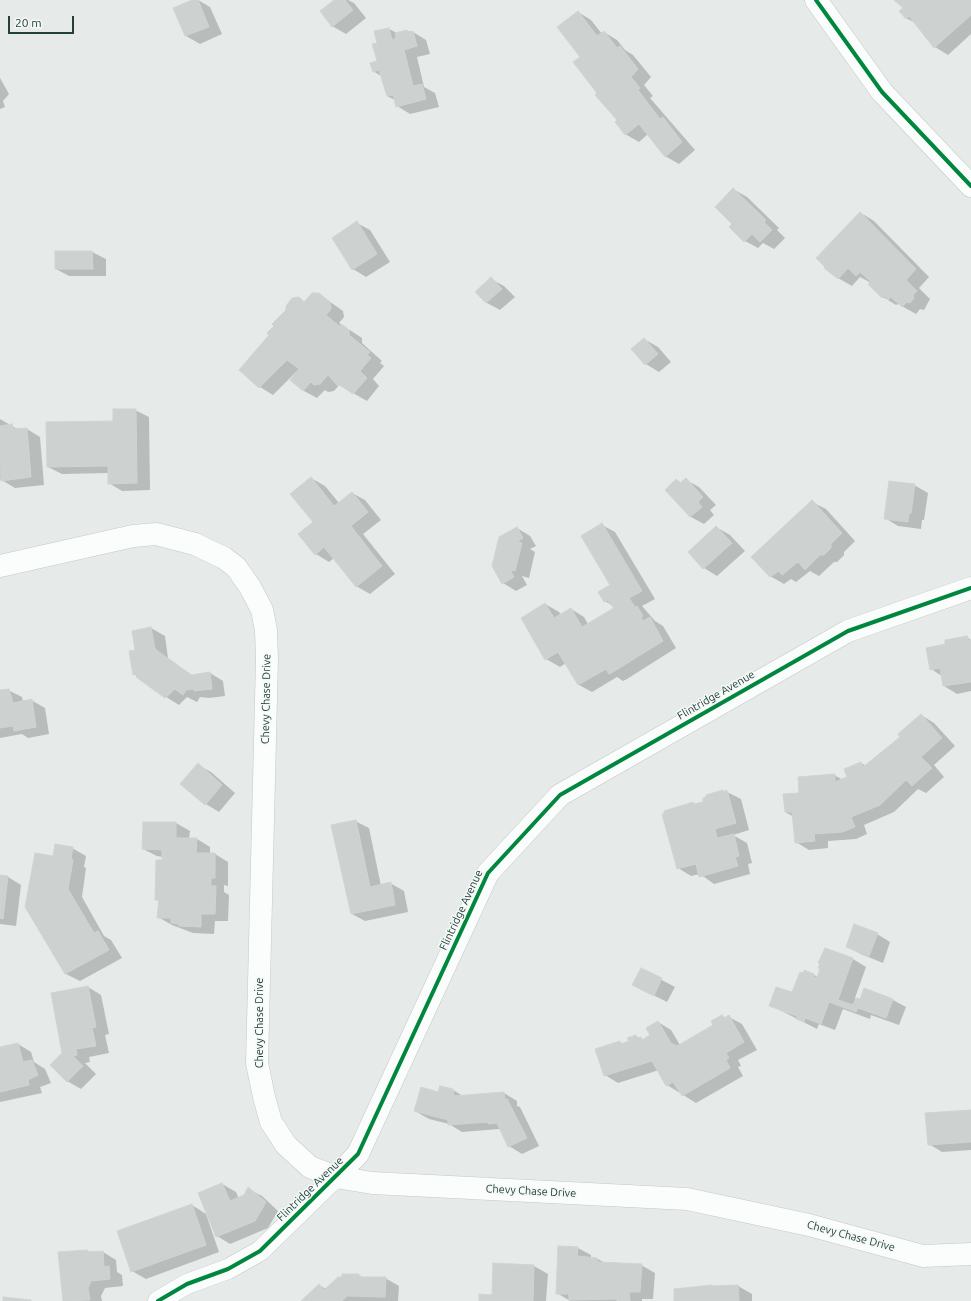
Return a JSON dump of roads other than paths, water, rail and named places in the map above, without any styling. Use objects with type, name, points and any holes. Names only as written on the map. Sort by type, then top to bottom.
[{"type":"main road","points":[[816,0],[882,92],[971,186]]},
{"type":"main road","name":"Chevy Chase Drive","points":[[0,566],[133,536],[156,534],[195,544],[224,558],[236,567],[259,604],[262,610],[266,630],[267,659],[257,1063],[264,1097],[272,1122],[286,1145],[310,1167],[336,1177],[372,1183],[687,1199],[809,1225],[923,1256],[971,1254]]},
{"type":"main road","name":"Flintridge Avenue","points":[[336,1177],[358,1154],[488,873],[560,795],[848,631],[971,588]]},
{"type":"street","name":"Flintridge Avenue","points":[[158,1301],[187,1284],[228,1269],[260,1251],[336,1177]]}]
